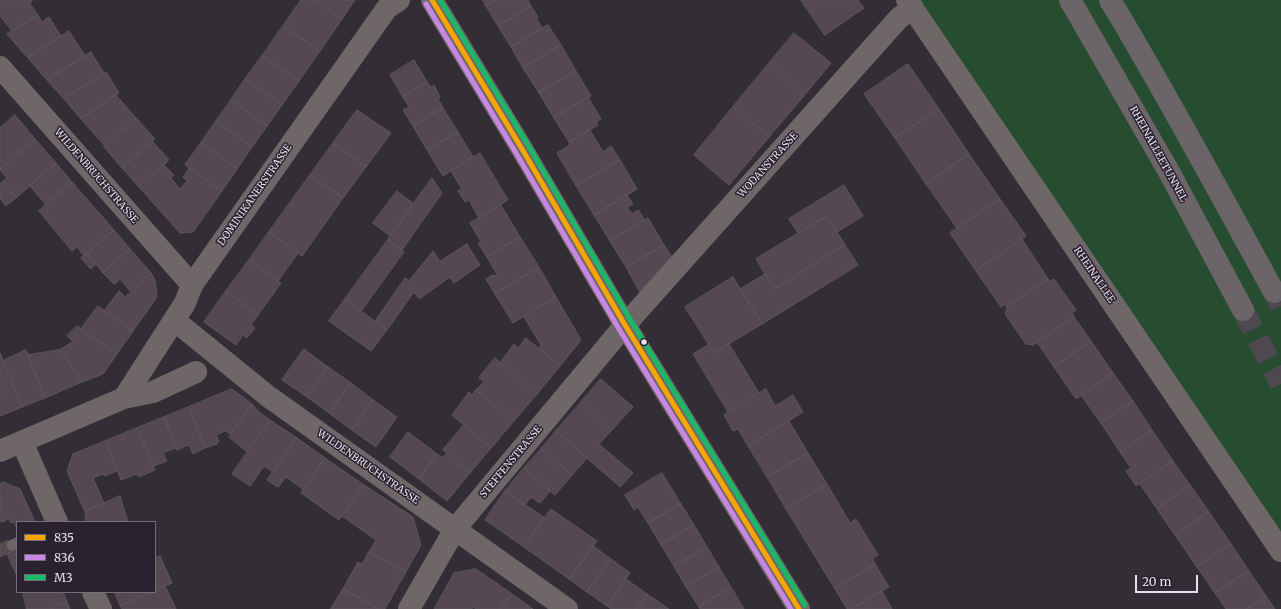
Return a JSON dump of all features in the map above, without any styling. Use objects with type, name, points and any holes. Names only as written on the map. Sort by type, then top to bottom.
[{"type":"highway","name":"RHEINALLEETUNNEL","points":[[1070,0],[1168,170],[1243,310]]},
{"type":"highway","points":[[1110,0],[1139,48],[1274,292]]},
{"type":"street","name":"DOMINIKANERSTRASSE","points":[[124,398],[185,303],[192,285],[387,8],[399,0]]},
{"type":"street","points":[[432,0],[518,142],[625,325],[798,609]]},
{"type":"street","name":"WODANSTRASSE","points":[[625,325],[910,4]]},
{"type":"street","name":"RHEINALLEE","points":[[910,4],[1281,551]]},
{"type":"street","name":"WILDENBRUCHSTRASSE","points":[[0,67],[192,285]]},
{"type":"street","name":"WILDENBRUCHSTRASSE","points":[[174,320],[269,397],[567,609]]},
{"type":"street","name":"STEFFENSTRASSE","points":[[409,609],[455,529],[625,325]]},
{"type":"street","points":[[0,451],[124,398],[153,392],[196,372]]},
{"type":"street","points":[[22,442],[57,521]]},
{"type":"street","points":[[93,593],[101,609]]},
{"type":"green space","points":[[914,0],[1281,0],[1281,536]]},
{"type":"building","points":[[0,0],[32,0],[30,4],[38,15],[12,31],[0,16]]},
{"type":"building","points":[[301,0],[314,0],[342,19],[320,51],[283,26]]},
{"type":"building","points":[[314,0],[355,0],[342,19]]},
{"type":"building","points":[[483,0],[495,0],[486,6]]},
{"type":"building","points":[[495,0],[528,0],[531,6],[498,26],[486,6]]},
{"type":"building","points":[[801,0],[858,0],[864,8],[825,35]]},
{"type":"building","points":[[531,6],[538,17],[536,18],[542,28],[511,47],[498,26]]},
{"type":"building","points":[[38,15],[42,22],[49,17],[61,36],[28,58],[7,34]]},
{"type":"building","points":[[548,25],[561,45],[523,68],[511,47]]},
{"type":"building","points":[[283,26],[320,51],[299,81],[262,56]]},
{"type":"building","points":[[69,31],[85,56],[47,80],[28,58]]},
{"type":"building","points":[[794,33],[831,63],[803,97],[770,62]]},
{"type":"building","points":[[561,45],[576,71],[539,93],[523,68]]},
{"type":"building","points":[[91,52],[104,73],[64,99],[47,80]]},
{"type":"building","points":[[262,56],[299,81],[282,105],[245,79]]},
{"type":"building","points":[[414,60],[427,82],[403,97],[390,75]]},
{"type":"building","points":[[770,62],[803,97],[769,137],[733,107]]},
{"type":"building","points":[[908,64],[939,109],[895,138],[864,94]]},
{"type":"building","points":[[576,71],[591,96],[554,118],[539,93]]},
{"type":"building","points":[[106,72],[119,93],[81,119],[64,99]]},
{"type":"building","points":[[245,79],[282,105],[267,126],[231,100]]},
{"type":"building","points":[[427,82],[431,87],[434,85],[440,97],[438,99],[443,108],[413,126],[403,110],[409,107],[403,97]]},
{"type":"building","points":[[116,95],[136,118],[105,146],[81,119]]},
{"type":"building","points":[[588,97],[601,119],[596,122],[598,125],[569,142],[554,118]]},
{"type":"building","points":[[231,100],[267,126],[252,147],[216,121]]},
{"type":"building","points":[[733,107],[769,137],[729,185],[694,155]]},
{"type":"building","points":[[443,108],[458,132],[427,150],[413,126]]},
{"type":"building","points":[[939,109],[969,154],[926,184],[895,138]]},
{"type":"building","points":[[357,110],[391,133],[366,167],[333,143]]},
{"type":"building","points":[[15,115],[35,139],[0,170],[0,128]]},
{"type":"building","points":[[136,118],[155,139],[122,168],[104,147]]},
{"type":"building","points":[[216,121],[252,147],[237,169],[201,143]]},
{"type":"building","points":[[590,130],[603,152],[611,146],[620,160],[576,186],[557,153],[570,145],[569,142]]},
{"type":"building","points":[[458,132],[473,157],[443,176],[427,150]]},
{"type":"building","points":[[35,139],[56,163],[16,198],[2,182],[7,178],[0,170]]},
{"type":"building","points":[[152,141],[169,160],[139,187],[122,168]]},
{"type":"building","points":[[201,143],[237,169],[222,191],[185,165]]},
{"type":"building","points":[[333,143],[366,167],[343,198],[310,175]]},
{"type":"building","points":[[480,153],[508,200],[479,218],[469,200],[465,202],[458,191],[462,189],[451,171]]},
{"type":"building","points":[[969,154],[1000,199],[957,228],[926,184]]},
{"type":"building","points":[[620,160],[637,189],[594,215],[576,186]]},
{"type":"building","points":[[56,163],[72,182],[46,205],[30,186]]},
{"type":"building","points":[[164,165],[174,175],[171,178],[180,189],[187,181],[183,177],[189,168],[222,191],[193,232],[180,233],[139,187]]},
{"type":"building","points":[[310,175],[343,198],[302,256],[269,232]]},
{"type":"building","points":[[432,178],[442,193],[402,250],[388,240]]},
{"type":"building","points":[[2,182],[16,198],[6,206],[0,199],[0,184]]},
{"type":"building","points":[[72,182],[114,230],[84,256],[77,247],[72,251],[39,211]]},
{"type":"building","points":[[844,185],[863,216],[837,232],[827,216],[798,233],[789,219]]},
{"type":"building","points":[[397,191],[414,204],[390,236],[373,223]]},
{"type":"building","points":[[627,195],[633,204],[627,207],[632,214],[638,210],[645,220],[610,241],[594,215]]},
{"type":"building","points":[[1000,199],[1026,236],[976,271],[950,233]]},
{"type":"building","points":[[501,205],[520,237],[487,257],[478,243],[481,242],[470,223]]},
{"type":"building","points":[[827,216],[845,245],[774,289],[756,259]]},
{"type":"building","points":[[648,218],[664,245],[626,267],[610,241]]},
{"type":"building","points":[[114,230],[130,249],[103,273],[87,253]]},
{"type":"building","points":[[269,232],[298,253],[278,281],[249,260]]},
{"type":"building","points":[[520,237],[539,267],[495,294],[486,279],[492,275],[498,276],[487,257]]},
{"type":"building","points":[[1022,239],[1048,279],[1007,307],[1005,304],[1001,307],[976,271]]},
{"type":"building","points":[[388,240],[404,252],[361,311],[345,299]]},
{"type":"building","points":[[467,244],[480,265],[454,283],[450,277],[419,299],[414,292],[387,330],[375,321],[405,278],[409,281],[433,251],[440,261]]},
{"type":"building","points":[[664,245],[674,260],[640,292],[626,267]]},
{"type":"building","points":[[845,245],[858,265],[762,324],[740,289],[765,274],[774,289]]},
{"type":"building","points":[[130,249],[151,273],[130,291],[120,279],[115,284],[103,273]]},
{"type":"building","points":[[87,253],[96,264],[91,269],[81,258]]},
{"type":"building","points":[[249,260],[281,283],[258,315],[226,291]]},
{"type":"building","points":[[539,267],[556,297],[513,323],[495,294]]},
{"type":"building","points":[[151,273],[155,280],[157,297],[133,331],[104,311],[119,291],[125,297]]},
{"type":"building","points":[[733,277],[762,324],[714,353],[685,307]]},
{"type":"building","points":[[1048,279],[1050,282],[1054,279],[1076,310],[1072,313],[1074,317],[1033,345],[1026,344],[1005,314],[1007,307]]},
{"type":"building","points":[[226,291],[258,315],[251,325],[255,328],[247,338],[243,335],[236,345],[204,322]]},
{"type":"building","points":[[556,297],[581,340],[560,366],[539,348],[541,345],[524,317]]},
{"type":"building","points":[[345,299],[387,330],[371,351],[329,321]]},
{"type":"building","points":[[98,306],[133,331],[117,354],[81,329]]},
{"type":"building","points":[[1074,317],[1091,341],[1054,367],[1037,342]]},
{"type":"building","points":[[77,326],[117,354],[103,374],[82,382],[60,350],[73,341],[67,336]]},
{"type":"building","points":[[526,338],[560,366],[537,394],[500,363],[514,344],[518,348]]},
{"type":"building","points":[[1091,341],[1113,373],[1076,399],[1054,367]]},
{"type":"building","points":[[729,344],[759,393],[728,412],[693,354],[708,345],[714,353]]},
{"type":"building","points":[[304,349],[328,367],[307,397],[282,380]]},
{"type":"building","points":[[26,350],[45,398],[22,407],[3,361]]},
{"type":"building","points":[[60,350],[82,382],[45,398],[28,355]]},
{"type":"building","points":[[0,353],[22,407],[0,416]]},
{"type":"building","points":[[495,358],[537,394],[514,421],[476,390],[484,382],[479,378]]},
{"type":"building","points":[[328,367],[351,383],[329,413],[307,397]]},
{"type":"building","points":[[1113,373],[1133,401],[1101,423],[1081,395]]},
{"type":"building","points":[[601,379],[633,407],[612,430],[581,402]]},
{"type":"building","points":[[351,383],[373,400],[352,430],[329,413]]},
{"type":"building","points":[[232,389],[252,404],[231,434],[225,431],[216,435],[219,441],[217,444],[205,448],[189,407]]},
{"type":"building","points":[[766,389],[775,406],[793,395],[803,412],[748,446],[738,429],[733,431],[724,415]]},
{"type":"building","points":[[476,390],[514,421],[491,448],[452,415],[469,392],[472,395]]},
{"type":"building","points":[[373,400],[397,417],[376,447],[352,430]]},
{"type":"building","points":[[1133,401],[1152,430],[1120,452],[1101,423]]},
{"type":"building","points":[[581,402],[612,430],[599,444],[633,473],[620,487],[556,431]]},
{"type":"building","points":[[252,404],[259,412],[270,420],[247,452],[229,437]]},
{"type":"building","points":[[189,407],[205,448],[193,454],[189,445],[177,450],[164,417]]},
{"type":"building","points":[[164,417],[176,448],[163,453],[167,461],[153,466],[137,428]]},
{"type":"building","points":[[270,420],[297,438],[273,472],[264,466],[250,486],[232,474]]},
{"type":"building","points":[[789,421],[808,453],[767,477],[748,446]]},
{"type":"building","points":[[464,425],[491,448],[470,473],[443,450]]},
{"type":"building","points":[[137,428],[155,470],[139,477],[137,474],[121,480],[106,441]]},
{"type":"building","points":[[1152,430],[1173,461],[1136,486],[1126,471],[1131,468],[1120,452]]},
{"type":"building","points":[[556,431],[587,458],[572,475],[541,449]]},
{"type":"building","points":[[408,432],[437,454],[419,479],[390,457]]},
{"type":"building","points":[[297,438],[325,458],[304,490],[286,477],[278,487],[267,480]]},
{"type":"building","points":[[106,441],[117,471],[93,478],[104,503],[85,512],[67,471],[73,454]]},
{"type":"building","points":[[541,449],[572,475],[555,495],[524,468]]},
{"type":"building","points":[[808,453],[827,484],[786,509],[767,477]]},
{"type":"building","points":[[437,454],[443,458],[446,454],[470,473],[447,501],[419,479]]},
{"type":"building","points":[[325,458],[364,485],[339,520],[301,493]]},
{"type":"building","points":[[1173,461],[1190,485],[1157,509],[1140,484]]},
{"type":"building","points":[[524,468],[550,491],[540,503],[531,497],[525,505],[505,491]]},
{"type":"building","points":[[662,473],[681,504],[648,523],[638,507],[634,510],[625,495]]},
{"type":"building","points":[[3,482],[20,489],[35,521],[16,521],[16,526],[14,522],[11,523],[9,519],[1,522],[0,484]]},
{"type":"building","points":[[827,484],[850,523],[856,519],[878,555],[872,558],[875,564],[835,589],[786,509]]},
{"type":"building","points":[[364,485],[413,517],[421,545],[406,572],[369,552],[376,540],[342,516]]},
{"type":"building","points":[[1190,485],[1209,512],[1175,535],[1157,509]]},
{"type":"building","points":[[505,491],[545,518],[524,547],[485,520]]},
{"type":"building","points":[[120,496],[128,521],[86,521],[85,512]]},
{"type":"building","points":[[681,504],[694,525],[661,545],[648,523]]},
{"type":"building","points":[[551,509],[597,541],[569,579],[524,547]]},
{"type":"building","points":[[1209,512],[1231,544],[1197,567],[1175,535]]},
{"type":"building","points":[[694,525],[707,547],[674,566],[661,545]]},
{"type":"building","points":[[8,541],[13,551],[0,557],[0,544]]},
{"type":"building","points":[[1231,544],[1249,571],[1215,593],[1197,567]]},
{"type":"building","points":[[593,546],[611,559],[587,592],[569,579]]},
{"type":"building","points":[[707,547],[719,567],[686,587],[674,566]]},
{"type":"building","points":[[16,550],[16,574],[7,554]]},
{"type":"building","points":[[369,552],[406,572],[385,609],[379,609],[343,589],[358,562],[362,564]]},
{"type":"building","points":[[160,556],[172,583],[156,590],[156,558]]},
{"type":"building","points":[[611,559],[630,573],[607,606],[587,592]]},
{"type":"building","points":[[875,564],[889,587],[852,609],[847,609],[835,589]]},
{"type":"building","points":[[719,567],[731,587],[699,607],[686,587]]},
{"type":"building","points":[[476,569],[512,594],[501,609],[476,609],[473,607],[472,609],[434,609],[454,573]]},
{"type":"building","points":[[1249,571],[1266,596],[1247,609],[1226,609],[1215,593]]},
{"type":"building","points":[[626,579],[647,594],[637,609],[611,609],[607,606]]},
{"type":"building","points":[[165,586],[176,609],[122,609],[120,605],[149,593],[156,593],[156,590]]},
{"type":"building","points":[[731,587],[744,609],[700,609],[699,607]]},
{"type":"building","points":[[343,589],[379,609],[331,609]]},
{"type":"building","points":[[882,591],[892,609],[852,609]]},
{"type":"building","points":[[23,593],[63,593],[67,602],[51,609],[27,609]]},
{"type":"building","points":[[115,593],[149,593],[120,605]]},
{"type":"building","points":[[512,594],[529,606],[533,609],[501,609]]},
{"type":"building","points":[[647,594],[669,609],[637,609]]},
{"type":"building","points":[[1266,596],[1275,609],[1247,609]]},
{"type":"building","points":[[67,602],[70,609],[51,609]]},
{"type":"tunnel","points":[[1274,292],[1281,306]]},
{"type":"tunnel","points":[[1243,310],[1281,384]]},
{"type":"transit line","name":"835","points":[[432,0],[522,149],[625,325],[799,609]]},
{"type":"transit line","name":"M3","points":[[440,0],[528,145],[631,321],[805,605]]},
{"type":"transit line","name":"836","points":[[426,4],[516,153],[619,329],[791,609]]}]
